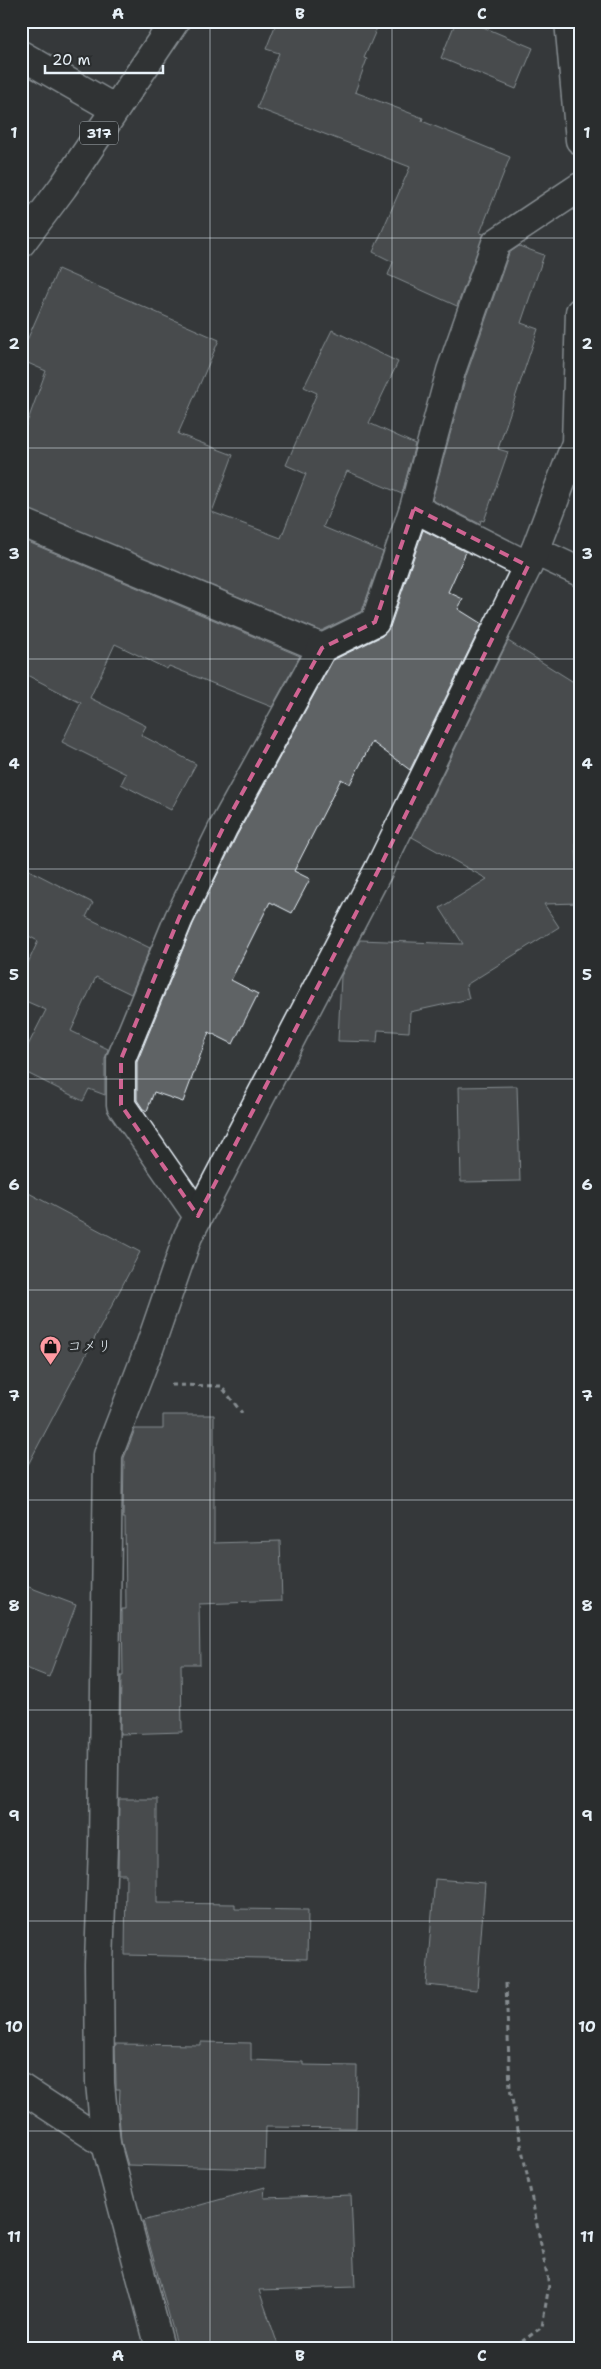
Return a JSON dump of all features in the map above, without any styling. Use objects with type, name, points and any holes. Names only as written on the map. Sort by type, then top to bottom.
[{"type":"main road","name":"317","points":[[21,243],[63,187],[176,21]]},
{"type":"main road","points":[[569,21],[580,140]]},
{"type":"main road","points":[[21,55],[115,109]]},
{"type":"main road","points":[[198,1216],[121,1104],[121,1059],[141,1006],[179,918],[223,828],[322,648],[375,622],[414,508],[451,371],[496,243],[580,187]]},
{"type":"main road","points":[[160,2348],[106,2144],[100,2083],[98,1964],[103,1846],[108,1455],[136,1385],[188,1236],[379,869],[532,558],[576,443],[580,312]]},
{"type":"main road","points":[[414,508],[532,558],[580,572]]},
{"type":"main road","points":[[21,522],[322,648]]},
{"type":"main road","points":[[21,2088],[106,2144]]},
{"type":"path","points":[[136,1385],[221,1386],[242,1413]]},
{"type":"path","points":[[506,1983],[510,2089],[550,2285],[542,2327],[513,2348]]},
{"type":"highlighted area","points":[[414,508],[528,566],[379,869],[198,1216],[121,1105],[121,1059],[179,918],[223,828],[322,648],[375,622]]},
{"type":"building","points":[[277,21],[380,21],[364,58],[367,59],[355,92],[423,118],[422,121],[510,157],[480,233],[484,234],[457,306],[388,275],[393,262],[373,252],[410,167],[257,108],[279,53],[266,49]]},
{"type":"building","points":[[456,21],[469,21],[533,48],[516,89],[441,58]]},
{"type":"building","points":[[519,246],[544,255],[521,323],[538,329],[498,449],[508,452],[484,521],[481,520],[480,524],[432,500],[466,376],[509,253]]},
{"type":"building","points":[[58,269],[219,340],[178,434],[233,455],[212,512],[281,538],[306,474],[286,465],[317,393],[304,387],[332,330],[398,362],[369,423],[415,444],[402,494],[347,471],[323,527],[383,552],[362,611],[321,631],[21,507],[21,439],[46,371],[21,360],[21,354]]},
{"type":"building","points":[[423,530],[466,552],[448,592],[463,599],[458,609],[482,624],[410,770],[372,742],[350,784],[341,779],[294,871],[310,879],[292,913],[270,902],[231,980],[258,994],[233,1044],[209,1032],[183,1102],[154,1092],[147,1111],[143,1109],[137,1100],[137,1062],[193,924],[237,835],[333,660],[382,636],[390,627]]},
{"type":"building","points":[[21,539],[300,656],[272,707],[169,666],[167,669],[115,644],[90,698],[146,726],[141,735],[196,764],[171,810],[121,784],[126,774],[62,742],[81,703],[21,672]]},
{"type":"building","points":[[508,641],[580,686],[580,809],[574,807],[579,903],[544,904],[559,927],[466,985],[469,999],[410,1012],[409,1032],[378,1030],[377,1042],[338,1041],[341,976],[360,940],[463,944],[440,908],[487,879],[412,837]]},
{"type":"building","points":[[21,866],[93,903],[86,917],[150,948],[131,994],[96,977],[71,1031],[108,1049],[105,1059],[105,1095],[89,1089],[83,1101],[21,1070],[21,1059],[46,1010],[21,999],[21,978],[38,941],[21,932]]},
{"type":"building","points":[[517,1086],[520,1181],[461,1182],[459,1087]]},
{"type":"building","name":"コメリ","points":[[21,1189],[140,1252],[21,1478]]},
{"type":"building","points":[[163,1415],[214,1415],[214,1543],[280,1541],[282,1601],[199,1604],[200,1664],[181,1664],[182,1732],[120,1734],[121,1676],[123,1676],[122,1609],[126,1609],[125,1518],[123,1518],[124,1458],[135,1429],[163,1429]]},
{"type":"building","points":[[21,1584],[76,1605],[49,1677],[21,1666]]},
{"type":"building","points":[[119,1799],[157,1799],[157,1903],[235,1904],[235,1909],[308,1910],[307,1959],[125,1955],[126,1874],[118,1874]]},
{"type":"building","points":[[435,1879],[485,1883],[477,1990],[426,1985]]},
{"type":"building","points":[[201,2042],[251,2043],[251,2060],[303,2062],[303,2065],[357,2066],[356,2128],[266,2127],[265,2169],[128,2165],[121,2141],[120,2089],[116,2089],[115,2044],[201,2045]]},
{"type":"building","points":[[265,2187],[264,2198],[351,2195],[355,2287],[259,2290],[279,2348],[178,2348],[143,2221]]},
{"type":"place","name":"コメリ","points":[[51,1365]]}]
